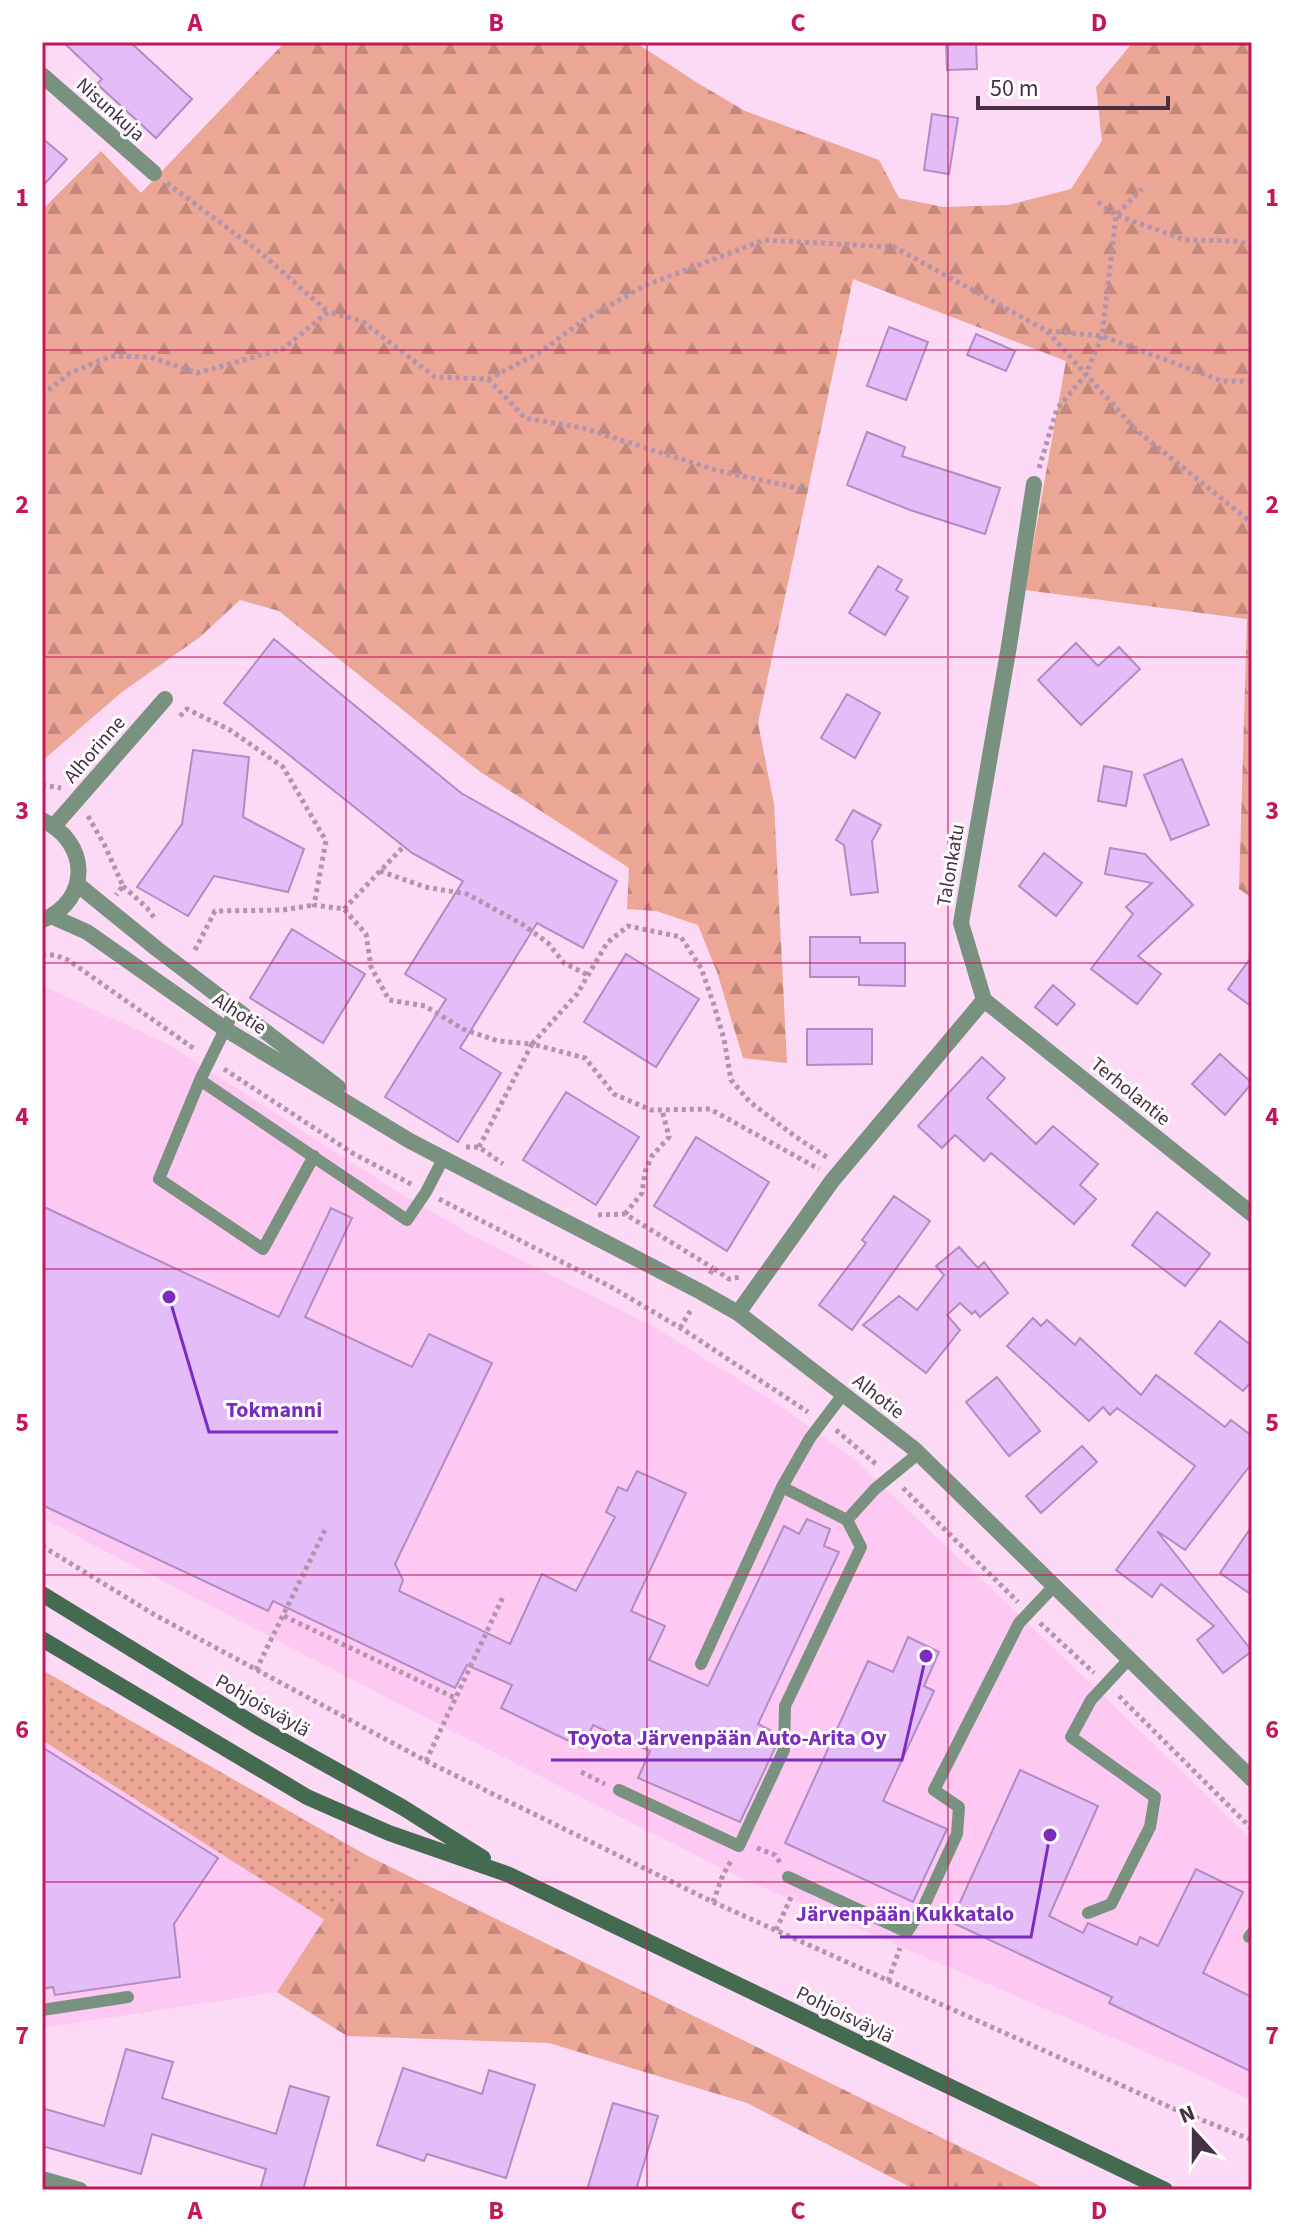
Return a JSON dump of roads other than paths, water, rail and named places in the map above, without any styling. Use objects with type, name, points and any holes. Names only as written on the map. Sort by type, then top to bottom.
[{"type":"main road","name":"Pohjoisväylä","points":[[42,1594],[257,1726],[402,1807],[507,1874]]},
{"type":"main road","name":"Pohjoisväylä","points":[[42,1639],[307,1797],[389,1833],[507,1874],[1165,2190]]},
{"type":"street","name":"Nisunkuja","points":[[42,75],[154,173]]},
{"type":"street","name":"Talonkatu","points":[[984,1000],[961,923],[1034,484]]},
{"type":"street","name":"Alhorinne","points":[[48,823],[165,699]]},
{"type":"street","points":[[46,918],[67,903],[77,884],[79,870],[75,851],[67,837],[48,823]]},
{"type":"street","name":"Alhotie","points":[[77,884],[235,1009],[410,1141]]},
{"type":"street","name":"Alhotie","points":[[46,918],[87,932],[225,1029],[410,1141],[738,1313],[919,1453],[1252,1779]]},
{"type":"street","points":[[738,1313],[832,1181],[984,1000]]},
{"type":"street","name":"Terholantie","points":[[984,1000],[1252,1214]]},
{"type":"street","points":[[42,2179],[80,2190]]},
{"type":"lane","points":[[235,1009],[200,1080],[159,1179],[263,1249],[314,1156]]},
{"type":"lane","points":[[200,1080],[407,1220],[443,1159]]},
{"type":"lane","points":[[701,1664],[782,1487],[810,1438],[844,1393]]},
{"type":"lane","points":[[847,1520],[875,1489],[919,1453]]},
{"type":"lane","points":[[619,1790],[740,1844],[784,1750],[785,1706],[861,1547],[847,1520],[782,1487]]},
{"type":"lane","points":[[793,1879],[907,1932],[923,1908],[957,1834],[959,1807],[934,1790],[1019,1623],[1055,1585]]},
{"type":"lane","points":[[1088,1913],[1111,1904],[1150,1827],[1155,1797],[1071,1737],[1091,1700],[1130,1658]]},
{"type":"lane","points":[[42,2010],[128,1997]]},
{"type":"place","name":"Tokmanni","points":[[169,1297]]},
{"type":"place","name":"Toyota Järvenpään Auto-Arita Oy","points":[[926,1656]]},
{"type":"place","name":"Järvenpään Kukkatalo","points":[[1050,1835]]}]
